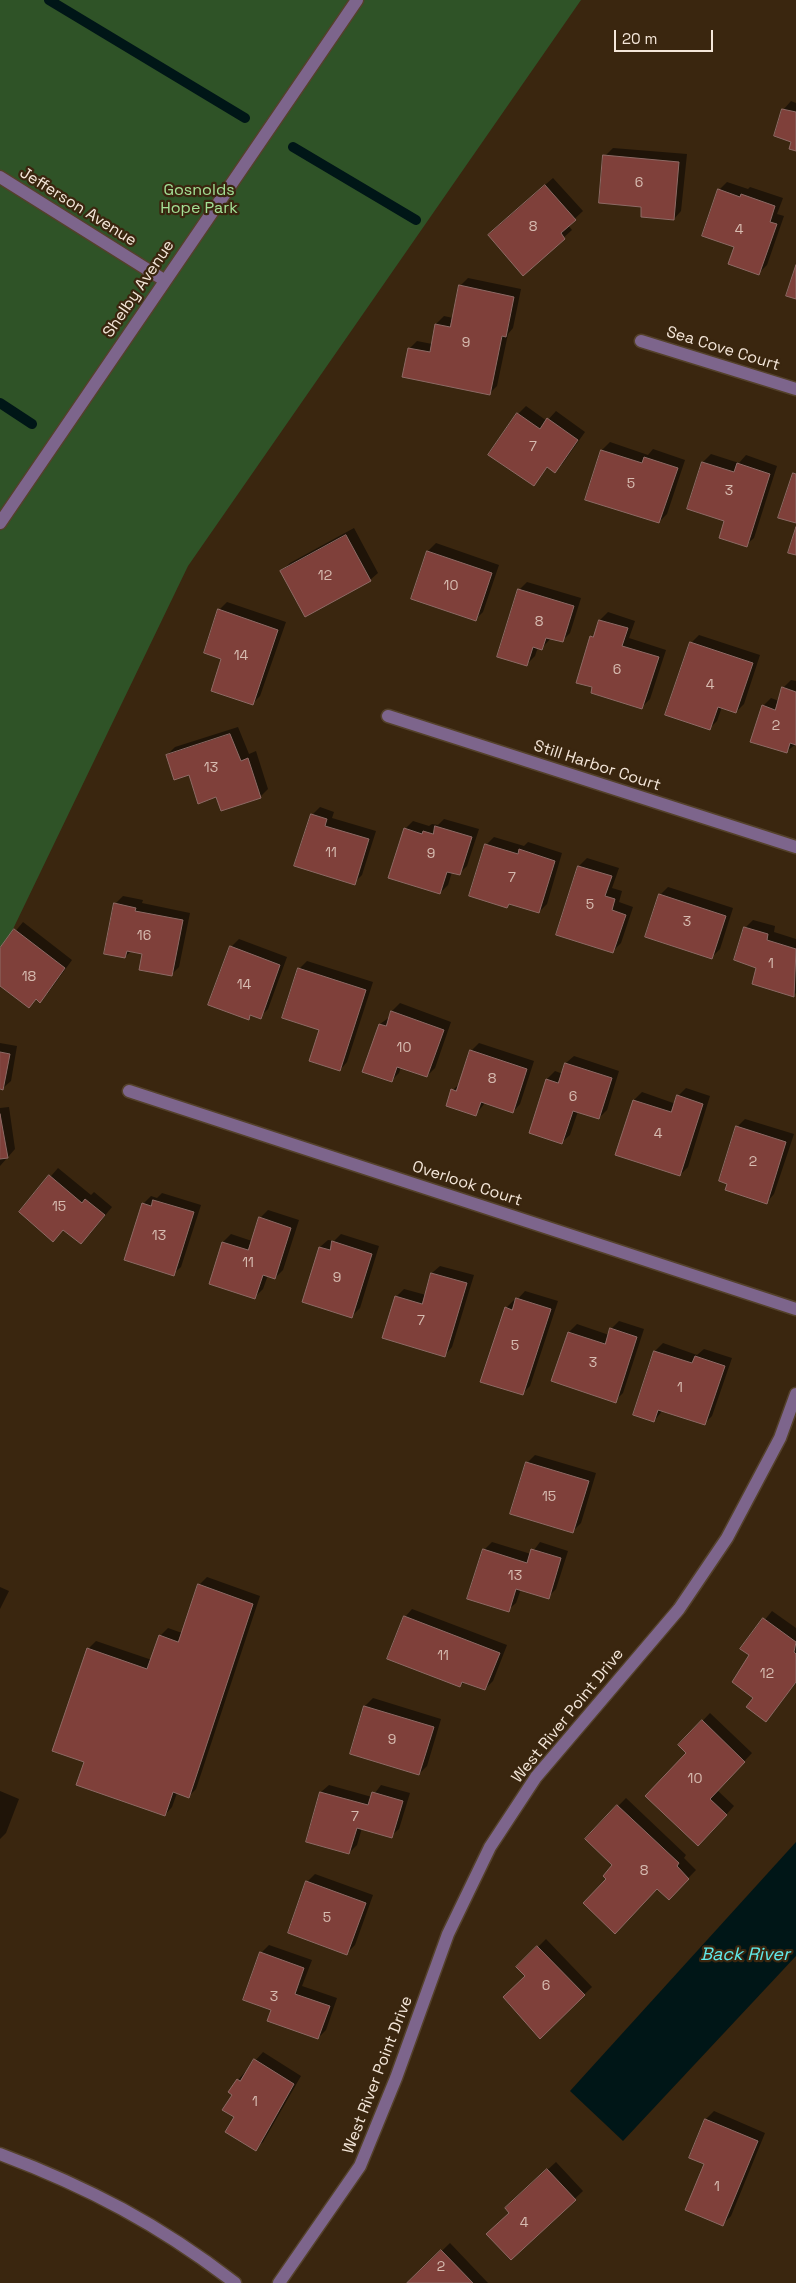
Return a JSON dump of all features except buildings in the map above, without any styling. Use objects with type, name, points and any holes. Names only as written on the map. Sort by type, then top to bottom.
[{"type":"street","name":"Shelby Avenue","points":[[0,523],[164,280],[357,0]]},
{"type":"street","name":"Jefferson Avenue","points":[[0,177],[164,280]]},
{"type":"street","name":"Sea Cove Court","points":[[641,341],[796,389]]},
{"type":"street","name":"Still Harbor Court","points":[[388,716],[796,847]]},
{"type":"street","name":"Overlook Court","points":[[128,1091],[796,1309]]},
{"type":"street","name":"West River Point Drive","points":[[279,2283],[360,2166],[396,2078],[448,1934],[490,1846],[536,1777],[678,1608],[727,1538],[780,1438],[796,1394]]},
{"type":"street","points":[[0,2154],[42,2169],[126,2209],[196,2252],[235,2283]]},
{"type":"green space","name":"Gosnolds Hope Park","points":[[0,0],[581,0],[188,566],[0,956]]},
{"type":"water","name":"Back River","points":[[796,1842],[796,1956],[623,2141],[570,2091]]},
{"type":"waterway","points":[[49,0],[245,118]]},
{"type":"waterway","points":[[293,147],[416,220]]},
{"type":"waterway","points":[[0,403],[32,424]]}]
